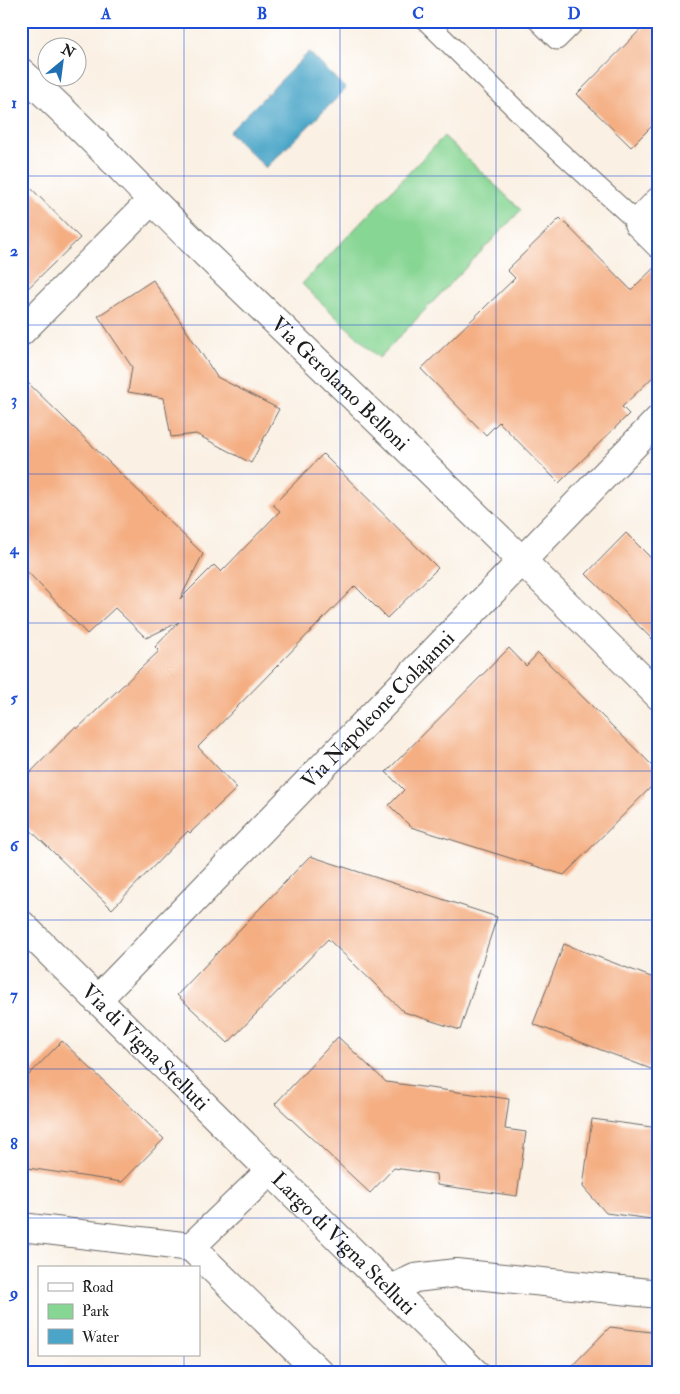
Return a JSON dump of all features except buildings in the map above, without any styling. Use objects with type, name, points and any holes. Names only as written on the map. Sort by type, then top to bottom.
[{"type":"street","name":"Via Gerolamo Belloni","points":[[21,72],[65,113],[151,201],[523,560],[659,696]]},
{"type":"street","points":[[21,332],[151,201]]},
{"type":"street","points":[[659,201],[638,223],[659,244]]},
{"type":"street","name":"Via Napoleone Colajanni","points":[[97,1000],[659,419]]},
{"type":"street","name":"Via di Vigna Stelluti","points":[[21,924],[271,1170]]},
{"type":"street","name":"Largo di Vigna Stelluti","points":[[192,1247],[271,1170],[475,1373]]},
{"type":"street","points":[[21,1227],[192,1247],[320,1373]]},
{"type":"street","points":[[391,1289],[415,1278],[456,1273],[659,1294]]},
{"type":"lane","points":[[426,21],[540,132],[638,223]]},
{"type":"lane","points":[[538,21],[557,40],[576,21]]},
{"type":"green space","points":[[444,136],[521,210],[379,358],[302,284]]},
{"type":"water","points":[[309,52],[346,89],[266,168],[229,132]]}]
